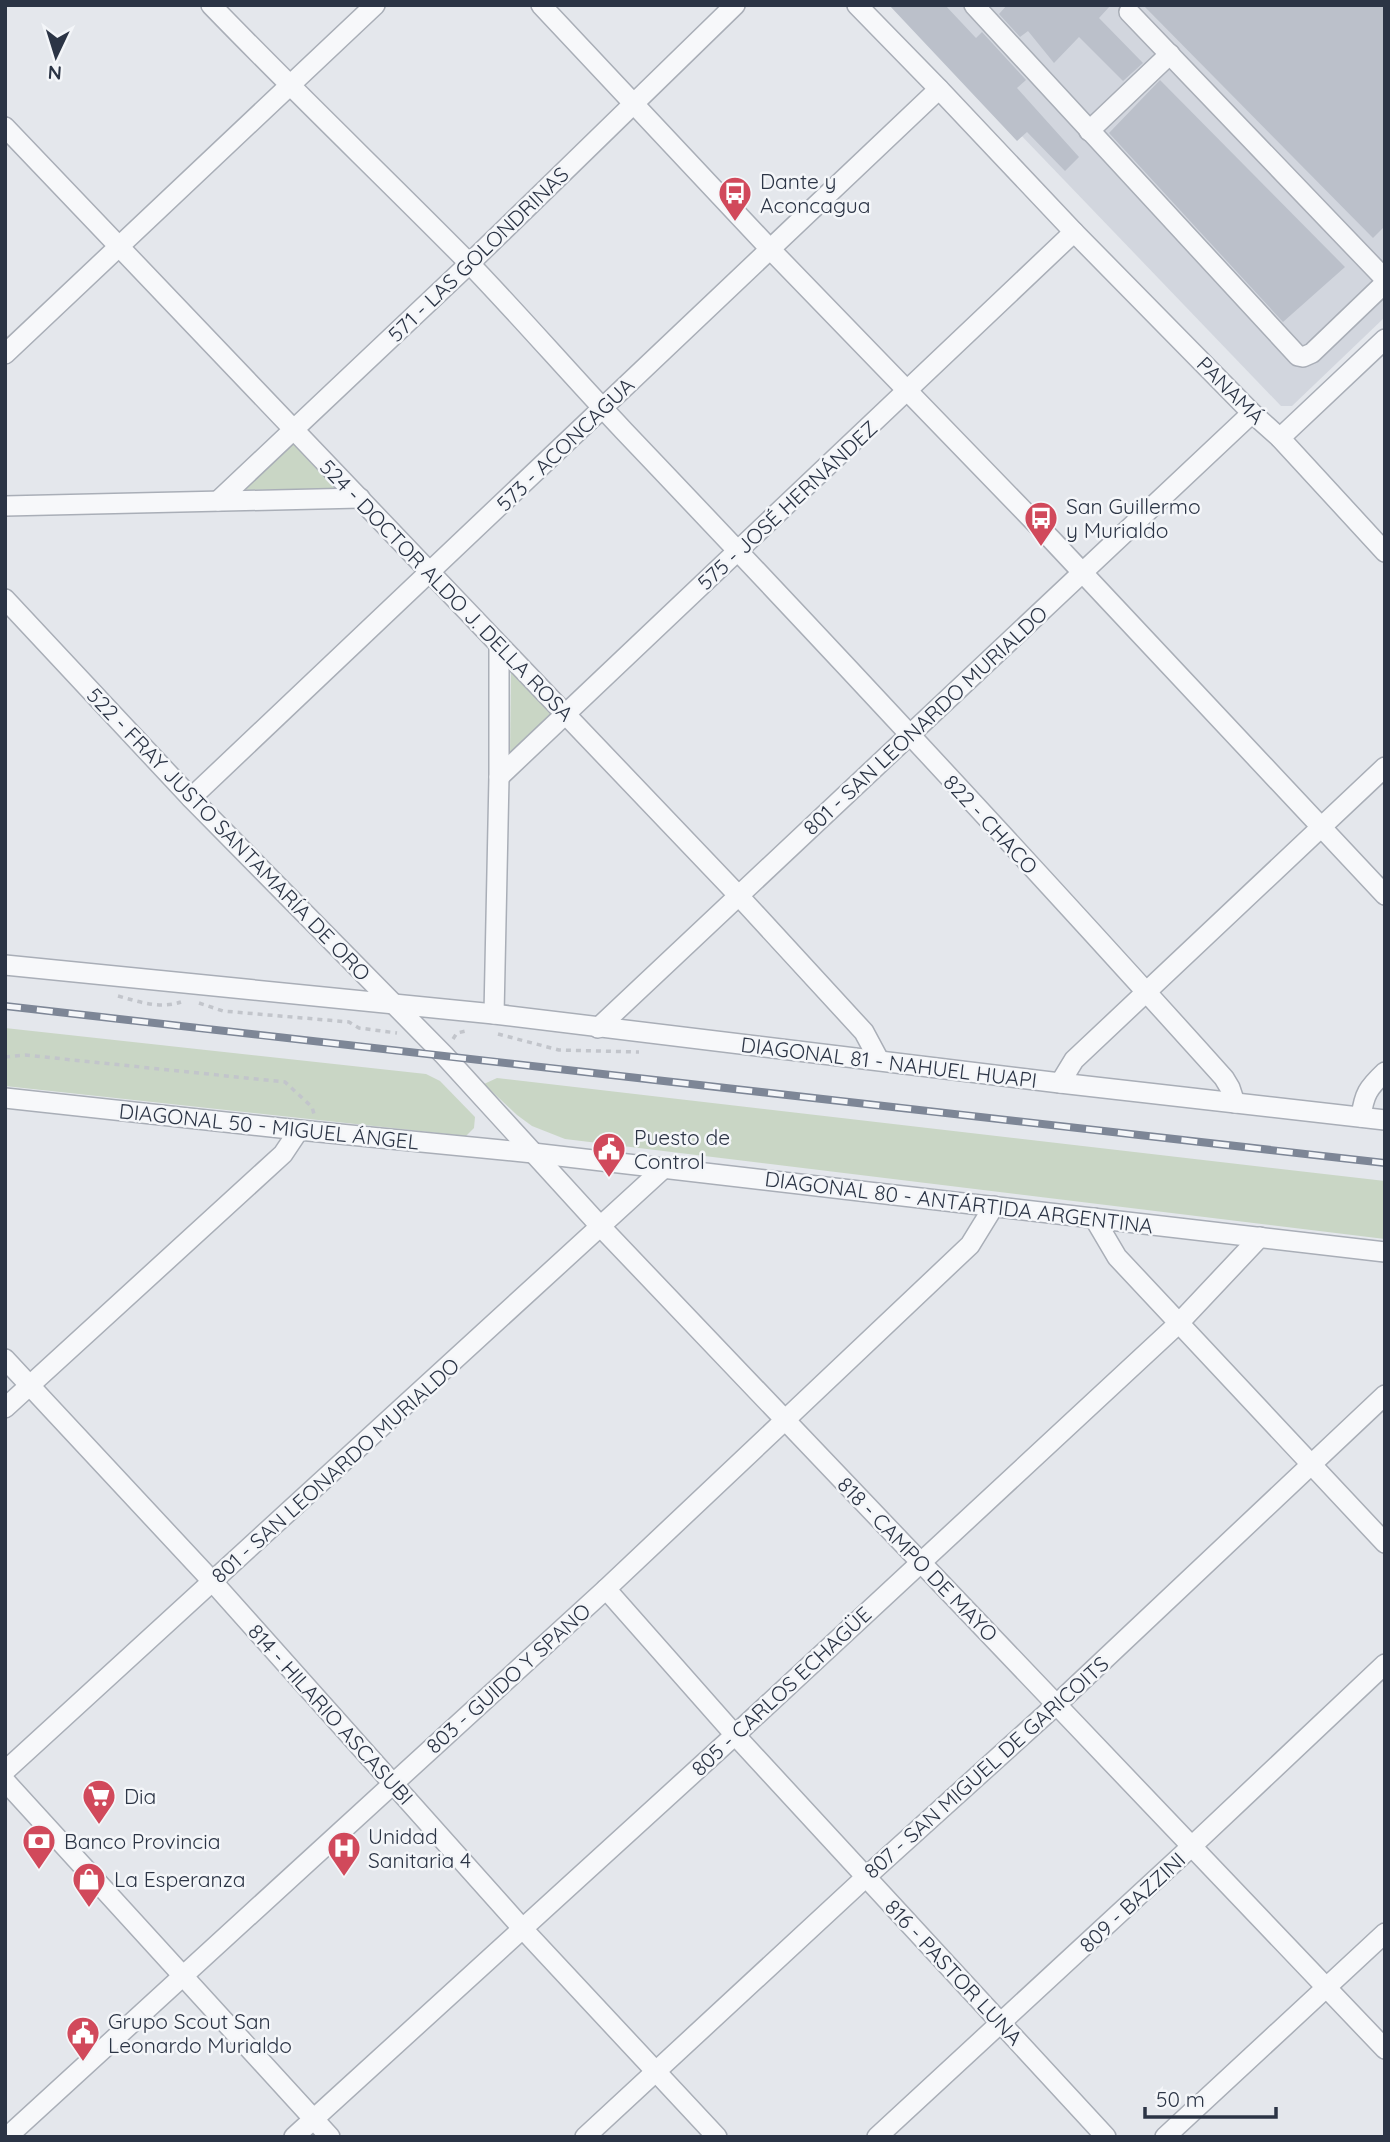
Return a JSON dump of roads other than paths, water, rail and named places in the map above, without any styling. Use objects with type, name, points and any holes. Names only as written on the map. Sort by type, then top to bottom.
[{"type":"street","name":"822 - CHACO","points":[[211,5],[469,264],[738,551],[1147,992],[1224,1078],[1235,1103]]},
{"type":"street","points":[[5,354],[375,5]]},
{"type":"street","points":[[541,5],[771,250],[1051,539],[1385,895]]},
{"type":"street","name":"571 - LAS GOLONDRINAS","points":[[218,501],[469,264],[736,5]]},
{"type":"street","name":"PANAMÁ","points":[[857,5],[1074,232],[1252,413],[1280,438],[1385,551]]},
{"type":"street","points":[[974,5],[1298,356],[1303,358],[1312,353],[1385,281],[1129,12]]},
{"type":"street","points":[[1089,131],[1170,54]]},
{"type":"street","name":"573 - ACONCAGUA","points":[[191,798],[939,89]]},
{"type":"street","name":"524 - DOCTOR ALDO J. DELLA ROSA","points":[[5,127],[738,895],[864,1032],[879,1060]]},
{"type":"street","name":"575 - JOSÉ HERNÁNDEZ","points":[[499,777],[1074,232]]},
{"type":"street","points":[[1280,438],[1385,339]]},
{"type":"street","name":"801 - SAN LEONARDO MURIALDO","points":[[598,1028],[1252,413]]},
{"type":"street","points":[[5,506],[359,498]]},
{"type":"street","name":"522 - FRAY JUSTO SANTAMARÍA DE ORO","points":[[5,599],[191,798],[454,1066]]},
{"type":"street","points":[[491,1023],[499,777],[499,645]]},
{"type":"street","points":[[1060,1083],[1074,1060],[1385,767]]},
{"type":"street","name":"DIAGONAL 81 - NAHUEL HUAPI","points":[[5,965],[394,1005],[491,1023],[598,1028],[1385,1120]]},
{"type":"street","name":"818 - CAMPO DE MAYO","points":[[454,1066],[601,1227],[1385,2049]]},
{"type":"street","points":[[1361,1117],[1364,1096],[1385,1072]]},
{"type":"street","name":"DIAGONAL 50 - MIGUEL ÁNGEL","points":[[5,1098],[533,1153]]},
{"type":"street","points":[[5,1408],[283,1154],[299,1130]]},
{"type":"street","name":"DIAGONAL 80 - ANTÁRTIDA ARGENTINA","points":[[533,1153],[1385,1252]]},
{"type":"street","name":"801 - SAN LEONARDO MURIALDO","points":[[5,1771],[664,1168]]},
{"type":"street","name":"803 - GUIDO Y SPANO","points":[[7,2137],[606,1589],[970,1245],[994,1206]]},
{"type":"street","points":[[1094,1218],[1117,1256],[1385,1543]]},
{"type":"street","name":"805 - CARLOS ECHAGÜE","points":[[294,2137],[735,1735],[1179,1323],[1261,1237]]},
{"type":"street","name":"814 - HILARIO ASCASUBI","points":[[5,1359],[212,1581],[522,1928],[717,2137]]},
{"type":"street","name":"807 - SAN MIGUEL DE GARICOITS","points":[[584,2137],[1056,1705],[1385,1395]]},
{"type":"street","name":"816 - PASTOR LUNA","points":[[606,1589],[735,1735],[1106,2137]]},
{"type":"street","name":"809 - BAZZINI","points":[[877,2137],[1385,1664]]},
{"type":"street","points":[[5,1781],[330,2137]]},
{"type":"street","points":[[1166,2137],[1385,1933]]},
{"type":"railway","points":[[5,1006],[1385,1163]]},
{"type":"place","name":"Dante y Aconcagua","points":[[735,223]]},
{"type":"place","name":"San Guillermo y Murialdo","points":[[1041,548]]},
{"type":"place","name":"Puesto de Control","points":[[609,1179]]},
{"type":"place","name":"Dia","points":[[99,1826]]},
{"type":"place","name":"Banco Provincia","points":[[39,1871]]},
{"type":"place","name":"Unidad Sanitaria 4","points":[[344,1878]]},
{"type":"place","name":"La Esperanza","points":[[89,1909]]},
{"type":"place","name":"Grupo Scout San Leonardo Murialdo","points":[[83,2063]]}]
